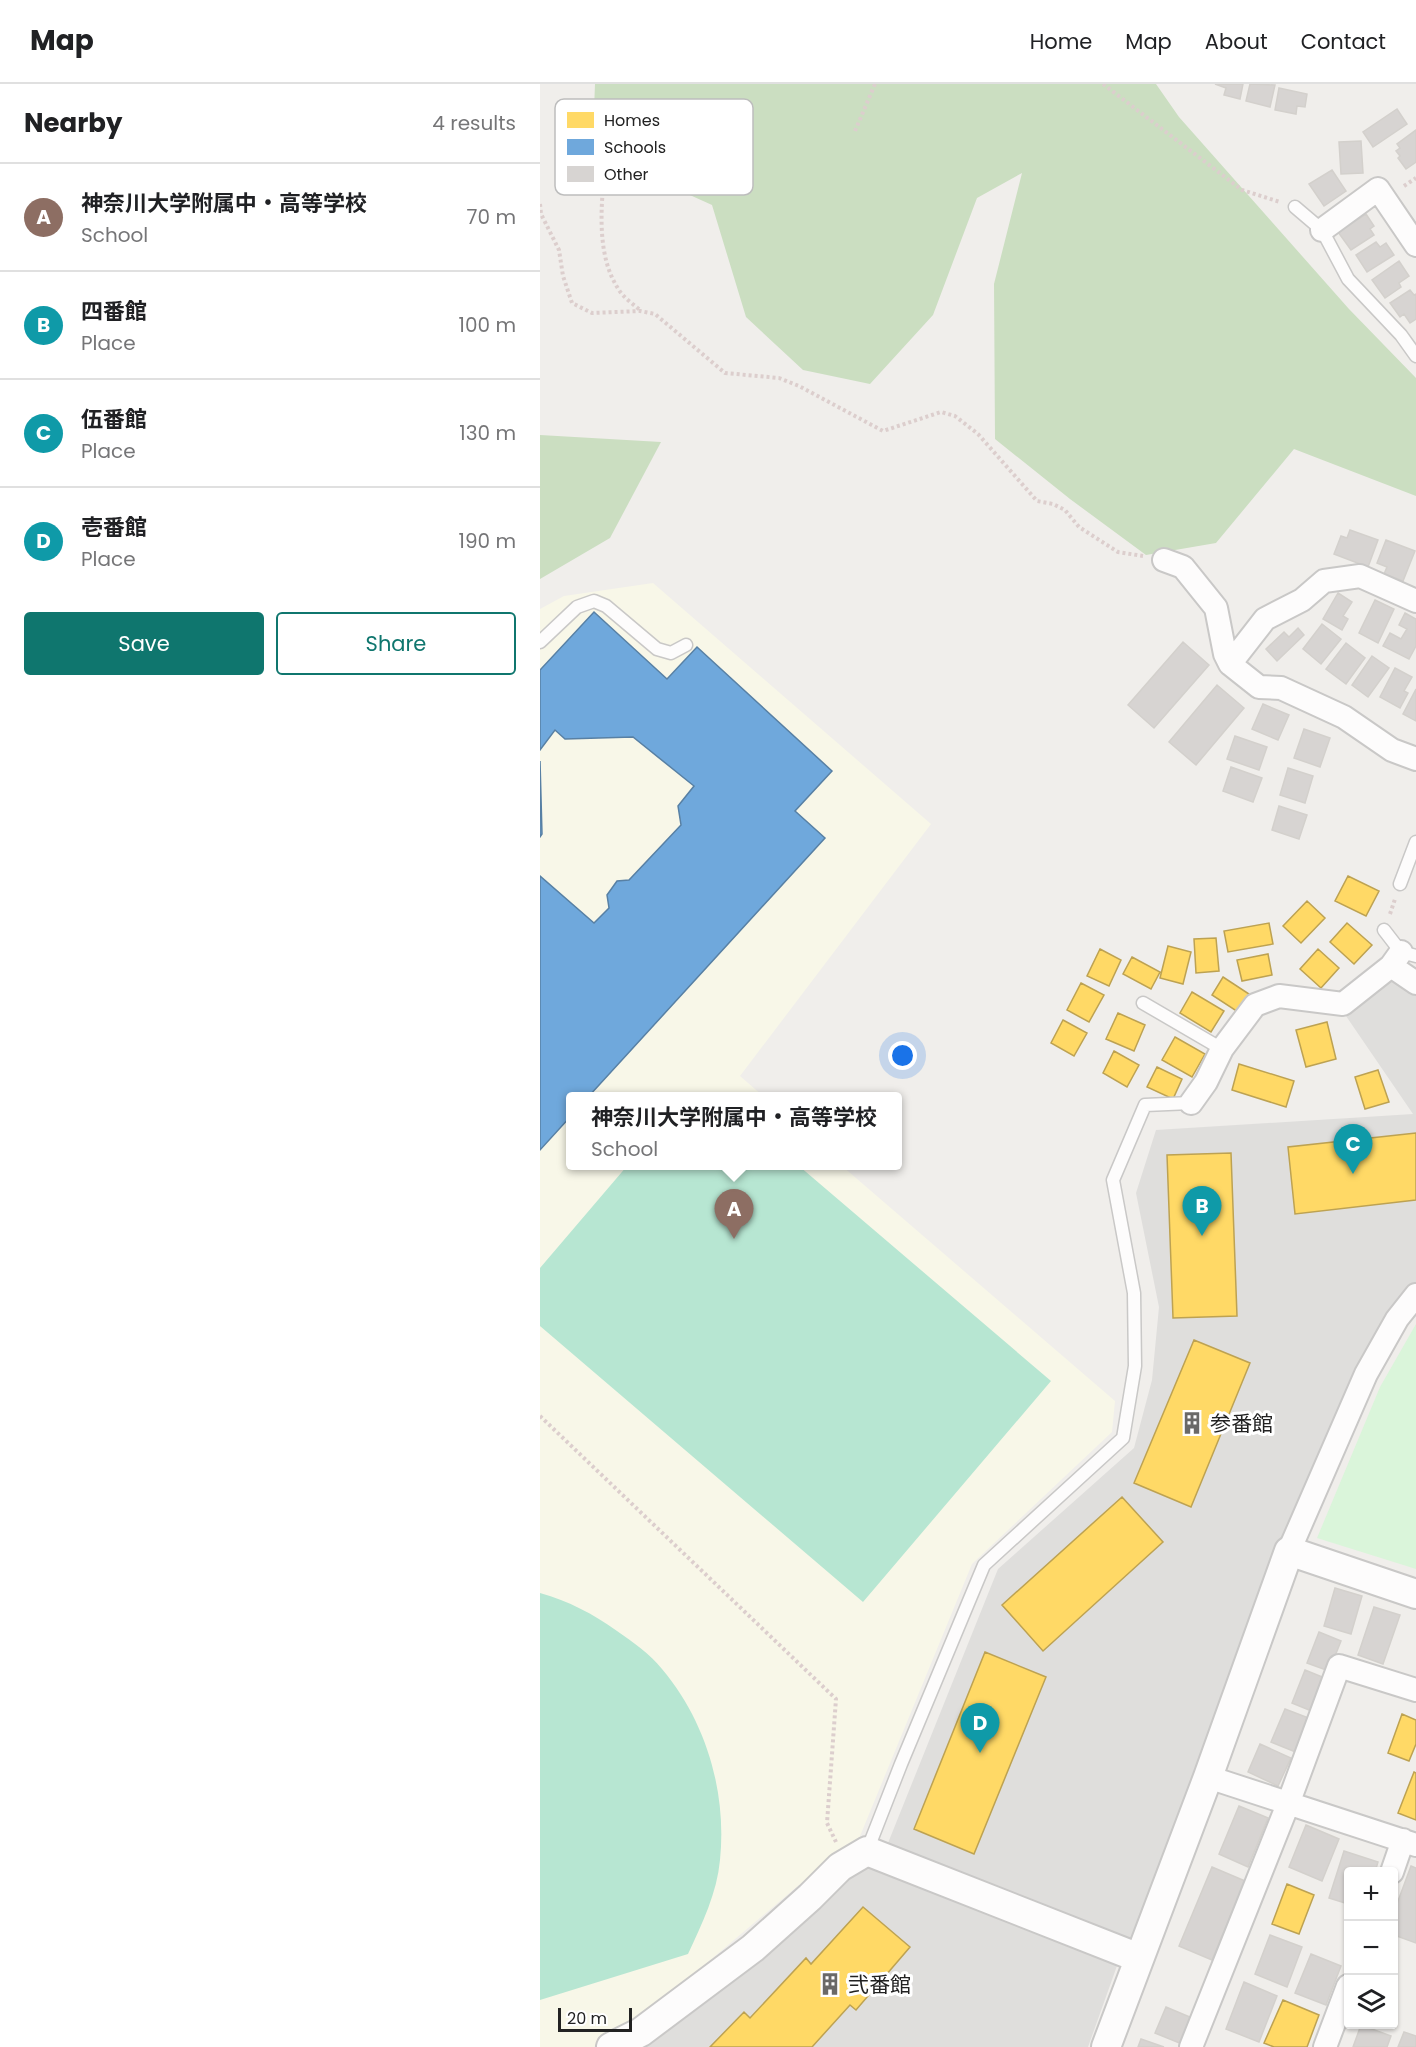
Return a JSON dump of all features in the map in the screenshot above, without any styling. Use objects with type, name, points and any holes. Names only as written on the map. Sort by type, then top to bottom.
[{"type":"street","points":[[1322,230],[1378,189],[1416,245]]},
{"type":"street","points":[[1164,560],[1183,567],[1216,608],[1225,654],[1230,664],[1259,687],[1281,688],[1344,717],[1392,750],[1416,759]]},
{"type":"street","points":[[1230,664],[1265,619],[1302,600],[1324,581],[1360,576],[1416,601]]},
{"type":"street","points":[[1191,1103],[1206,1082],[1222,1049],[1255,1005],[1279,996],[1343,1004],[1402,958],[1416,983]]},
{"type":"street","points":[[1106,2047],[1208,1777],[1289,1551],[1366,1374],[1397,1319],[1416,1295]]},
{"type":"street","points":[[1289,1551],[1416,1594]]},
{"type":"street","points":[[1191,2047],[1288,1804],[1339,1666],[1416,1690]]},
{"type":"street","points":[[1208,1777],[1410,1843],[1395,1867]]},
{"type":"street","points":[[611,2047],[641,2032],[753,1948],[840,1867],[858,1857],[1139,1958]]},
{"type":"street","points":[[1325,2047],[1344,1997]]},
{"type":"lane","points":[[1295,207],[1322,230],[1348,279],[1401,335],[1416,357]]},
{"type":"lane","points":[[540,642],[577,607],[594,601],[606,606],[657,649],[671,653],[686,645]]},
{"type":"lane","points":[[1400,884],[1416,843]]},
{"type":"lane","points":[[1384,930],[1402,958]]},
{"type":"lane","points":[[1143,1003],[1222,1049]]},
{"type":"lane","points":[[858,1857],[901,1764],[984,1565],[1123,1438],[1135,1366],[1134,1293],[1113,1180],[1145,1105],[1191,1103]]},
{"type":"path","points":[[855,131],[875,84]]},
{"type":"path","points":[[1103,84],[1242,190],[1295,207]]},
{"type":"path","points":[[602,195],[603,245],[609,269],[620,291],[640,311]]},
{"type":"path","points":[[540,204],[540,214],[559,250],[563,276],[573,303],[592,313],[640,311],[655,314],[725,373],[779,378],[799,386],[883,431],[941,412],[955,416],[978,434],[1037,501],[1053,504],[1065,510],[1079,527],[1118,552],[1164,560]]},
{"type":"path","points":[[1384,930],[1400,884]]},
{"type":"path","points":[[540,1416],[836,1699],[827,1823],[841,1853],[858,1857]]},
{"type":"shaded area","points":[[653,583],[931,824],[740,1076],[758,1092],[566,1092],[566,1170],[847,1170],[1115,1401],[1112,1432],[972,1564],[858,1841],[819,1868],[656,2006],[594,2047],[540,2047],[540,609],[564,596]]},
{"type":"shaded area","points":[[1393,979],[1416,994],[1416,1283],[1390,1314],[1132,1941],[886,1848],[998,1569],[1134,1448],[1152,1380],[1159,1307],[1136,1193],[1156,1130],[1413,1114],[1346,1016]]},
{"type":"shaded area","points":[[870,1865],[1118,1963],[1088,2047],[641,2047],[663,2034],[743,1970],[843,1876]]},
{"type":"green space","points":[[595,84],[1156,84],[1179,117],[1349,309],[1416,378],[1416,496],[1294,449],[1216,543],[1146,555],[1070,499],[995,439],[994,284],[1022,173],[977,198],[933,315],[870,384],[803,370],[746,317],[712,205],[690,195],[753,195],[753,99],[594,99]]},
{"type":"green space","points":[[540,435],[661,442],[610,538],[540,579]]},
{"type":"green space","points":[[624,1170],[804,1170],[1051,1381],[863,1602],[540,1326],[540,1268]]},
{"type":"green space","points":[[1416,1324],[1416,1569],[1317,1538],[1380,1387]]},
{"type":"green space","points":[[540,1593],[561,1600],[599,1619],[641,1648],[662,1669],[691,1711],[702,1734],[716,1783],[721,1834],[716,1884],[688,1954],[540,2000]]},
{"type":"building: Homes","points":[[1348,876],[1379,891],[1366,916],[1335,901]]},
{"type":"building: Homes","points":[[1307,901],[1325,918],[1301,943],[1283,926]]},
{"type":"building: Homes","points":[[1269,923],[1273,944],[1228,952],[1224,931]]},
{"type":"building: Homes","points":[[1347,923],[1372,945],[1354,964],[1330,942]]},
{"type":"building: Homes","points":[[1216,938],[1219,971],[1196,973],[1194,939]]},
{"type":"building: Homes","points":[[1168,946],[1191,952],[1183,984],[1160,978]]},
{"type":"building: Homes","points":[[1100,949],[1121,960],[1109,986],[1087,976]]},
{"type":"building: Homes","points":[[1318,949],[1339,968],[1321,988],[1300,969]]},
{"type":"building: Homes","points":[[1268,954],[1272,975],[1242,981],[1237,960]]},
{"type":"building: Homes","points":[[1132,957],[1160,972],[1151,989],[1123,974]]},
{"type":"building: Homes","points":[[1223,977],[1249,994],[1238,1012],[1212,995]]},
{"type":"building: Homes","points":[[1081,983],[1104,995],[1089,1022],[1067,1010]]},
{"type":"building: Homes","points":[[1192,992],[1224,1011],[1211,1032],[1180,1013]]},
{"type":"building: Homes","points":[[1118,1013],[1145,1025],[1134,1051],[1106,1039]]},
{"type":"building: Homes","points":[[1063,1020],[1087,1033],[1074,1056],[1051,1043]]},
{"type":"building: Homes","points":[[1327,1022],[1336,1059],[1306,1067],[1296,1030]]},
{"type":"building: Homes","points":[[1175,1037],[1205,1054],[1192,1077],[1162,1060]]},
{"type":"building: Homes","points":[[1114,1051],[1139,1065],[1127,1087],[1103,1073]]},
{"type":"building: Homes","points":[[1239,1064],[1294,1081],[1286,1107],[1232,1090]]},
{"type":"building: Homes","points":[[1157,1067],[1182,1079],[1173,1099],[1147,1087]]},
{"type":"building: Homes","points":[[1378,1070],[1389,1102],[1365,1109],[1355,1077]]},
{"type":"building: Homes","points":[[1416,1133],[1416,1200],[1295,1214],[1288,1147]]},
{"type":"building: Homes","points":[[1231,1153],[1237,1316],[1173,1318],[1167,1155]]},
{"type":"building: Homes","name":"参番館","points":[[1194,1340],[1250,1363],[1191,1507],[1134,1483]]},
{"type":"building: Homes","points":[[1122,1497],[1163,1542],[1043,1651],[1002,1605]]},
{"type":"building: Homes","points":[[985,1652],[1046,1677],[974,1854],[914,1829]]},
{"type":"building: Homes","points":[[1402,1714],[1416,1720],[1416,1744],[1409,1761],[1388,1753]]},
{"type":"building: Homes","points":[[1414,1772],[1416,1773],[1416,1820],[1398,1813]]},
{"type":"building: Homes","points":[[1287,1884],[1314,1895],[1299,1934],[1272,1924]]},
{"type":"building: Homes","name":"弐番館","points":[[863,1907],[910,1947],[856,2010],[850,2005],[812,2047],[710,2047],[744,2012],[750,2018],[806,1958],[811,1964]]},
{"type":"building: Homes","points":[[1283,2000],[1319,2015],[1307,2047],[1274,2047],[1264,2043]]},
{"type":"building: Schools","points":[[594,612],[667,679],[697,647],[832,771],[795,811],[825,838],[593,1092],[566,1092],[566,1121],[540,1150],[540,876],[594,923],[609,908],[607,895],[617,881],[629,880],[681,825],[678,806],[694,786],[633,737],[565,739],[555,730],[540,750],[540,670]]},
{"type":"building: Schools","points":[[540,761],[542,834],[540,837]]},
{"type":"building: Other","points":[[1215,84],[1243,84],[1240,99],[1224,95],[1226,88]]},
{"type":"building: Other","points":[[1250,84],[1275,85],[1270,107],[1246,101]]},
{"type":"building: Other","points":[[1279,88],[1307,94],[1305,107],[1297,106],[1296,114],[1275,110]]},
{"type":"building: Other","points":[[1397,109],[1407,124],[1373,147],[1363,132]]},
{"type":"building: Other","points":[[1416,130],[1416,162],[1406,169],[1398,158],[1400,156],[1396,151],[1400,148],[1397,144]]},
{"type":"building: Other","points":[[1361,141],[1363,173],[1341,174],[1339,142]]},
{"type":"building: Other","points":[[1332,170],[1346,191],[1324,206],[1309,184]]},
{"type":"building: Other","points":[[1366,214],[1374,226],[1370,229],[1374,235],[1351,250],[1338,232]]},
{"type":"building: Other","points":[[1376,242],[1380,247],[1386,243],[1394,255],[1367,272],[1356,255]]},
{"type":"building: Other","points":[[1399,261],[1409,276],[1399,283],[1401,287],[1385,298],[1372,280]]},
{"type":"building: Other","points":[[1410,290],[1414,295],[1416,294],[1416,319],[1410,323],[1404,314],[1400,317],[1390,303]]},
{"type":"building: Other","points":[[1350,530],[1378,540],[1368,567],[1334,554],[1341,536],[1347,538]]},
{"type":"building: Other","points":[[1386,540],[1415,551],[1403,581],[1384,574],[1387,567],[1377,563]]},
{"type":"building: Other","points":[[1338,593],[1352,602],[1343,616],[1348,619],[1342,630],[1323,619]]},
{"type":"building: Other","points":[[1375,600],[1394,609],[1378,643],[1359,633]]},
{"type":"building: Other","points":[[1405,613],[1416,619],[1416,646],[1409,659],[1383,646],[1390,633],[1401,639],[1407,629],[1399,625]]},
{"type":"building: Other","points":[[1322,624],[1341,639],[1321,664],[1303,649]]},
{"type":"building: Other","points":[[1298,628],[1304,635],[1277,661],[1266,649],[1284,632],[1289,637]]},
{"type":"building: Other","points":[[1183,642],[1209,665],[1154,728],[1128,705]]},
{"type":"building: Other","points":[[1346,643],[1365,658],[1346,684],[1326,669]]},
{"type":"building: Other","points":[[1372,656],[1389,668],[1368,697],[1352,685]]},
{"type":"building: Other","points":[[1395,668],[1412,677],[1404,691],[1408,693],[1400,708],[1380,697]]},
{"type":"building: Other","points":[[1217,685],[1244,708],[1196,765],[1169,742]]},
{"type":"building: Other","points":[[1416,689],[1416,721],[1403,714]]},
{"type":"building: Other","points":[[1263,704],[1289,715],[1278,740],[1252,729]]},
{"type":"building: Other","points":[[1304,729],[1330,738],[1320,767],[1294,758]]},
{"type":"building: Other","points":[[1235,736],[1267,747],[1259,770],[1227,759]]},
{"type":"building: Other","points":[[1231,767],[1262,778],[1253,802],[1223,791]]},
{"type":"building: Other","points":[[1288,768],[1313,776],[1305,803],[1280,795]]},
{"type":"building: Other","points":[[1279,806],[1307,815],[1299,839],[1272,830]]},
{"type":"building: Other","points":[[1335,1588],[1362,1596],[1351,1634],[1324,1626]]},
{"type":"building: Other","points":[[1374,1607],[1400,1615],[1383,1664],[1358,1655]]},
{"type":"building: Other","points":[[1319,1632],[1341,1641],[1329,1671],[1307,1663]]},
{"type":"building: Other","points":[[1305,1670],[1327,1679],[1314,1712],[1292,1703]]},
{"type":"building: Other","points":[[1285,1709],[1311,1719],[1298,1753],[1271,1742]]},
{"type":"building: Other","points":[[1260,1744],[1291,1758],[1278,1786],[1248,1772]]},
{"type":"building: Other","points":[[1239,1806],[1268,1818],[1248,1867],[1219,1854]]},
{"type":"building: Other","points":[[1306,1825],[1339,1839],[1322,1881],[1289,1867]]},
{"type":"building: Other","points":[[1344,1851],[1378,1862],[1376,1867],[1344,1867],[1344,1903],[1329,1898]]},
{"type":"building: Other","points":[[1411,1866],[1416,1868],[1416,1943],[1398,1936],[1398,1901]]},
{"type":"building: Other","points":[[1212,1867],[1245,1881],[1212,1960],[1179,1946]]},
{"type":"building: Other","points":[[1270,1935],[1302,1947],[1287,1987],[1255,1974]]},
{"type":"building: Other","points":[[1311,1954],[1341,1966],[1326,2005],[1295,1993]]},
{"type":"building: Other","points":[[1244,1982],[1277,1996],[1259,2042],[1226,2029]]},
{"type":"building: Other","points":[[1166,2007],[1192,2018],[1182,2044],[1155,2033]]},
{"type":"building: Other","points":[[1360,2029],[1372,2029],[1391,2036],[1387,2047],[1353,2047]]},
{"type":"building: Other","points":[[1404,2032],[1416,2036],[1416,2047],[1398,2047]]},
{"type":"building: Other","points":[[1141,2039],[1164,2047],[1138,2047]]},
{"type":"place","name":"伍番館","points":[[1353,1174]]},
{"type":"place","name":"四番館","points":[[1202,1236]]},
{"type":"place","name":"神奈川大学附属中・高等学校","points":[[734,1239]]},
{"type":"place","name":"参番館","points":[[1192,1423]]},
{"type":"place","name":"壱番館","points":[[980,1753]]},
{"type":"place","name":"弐番館","points":[[830,1984]]}]
